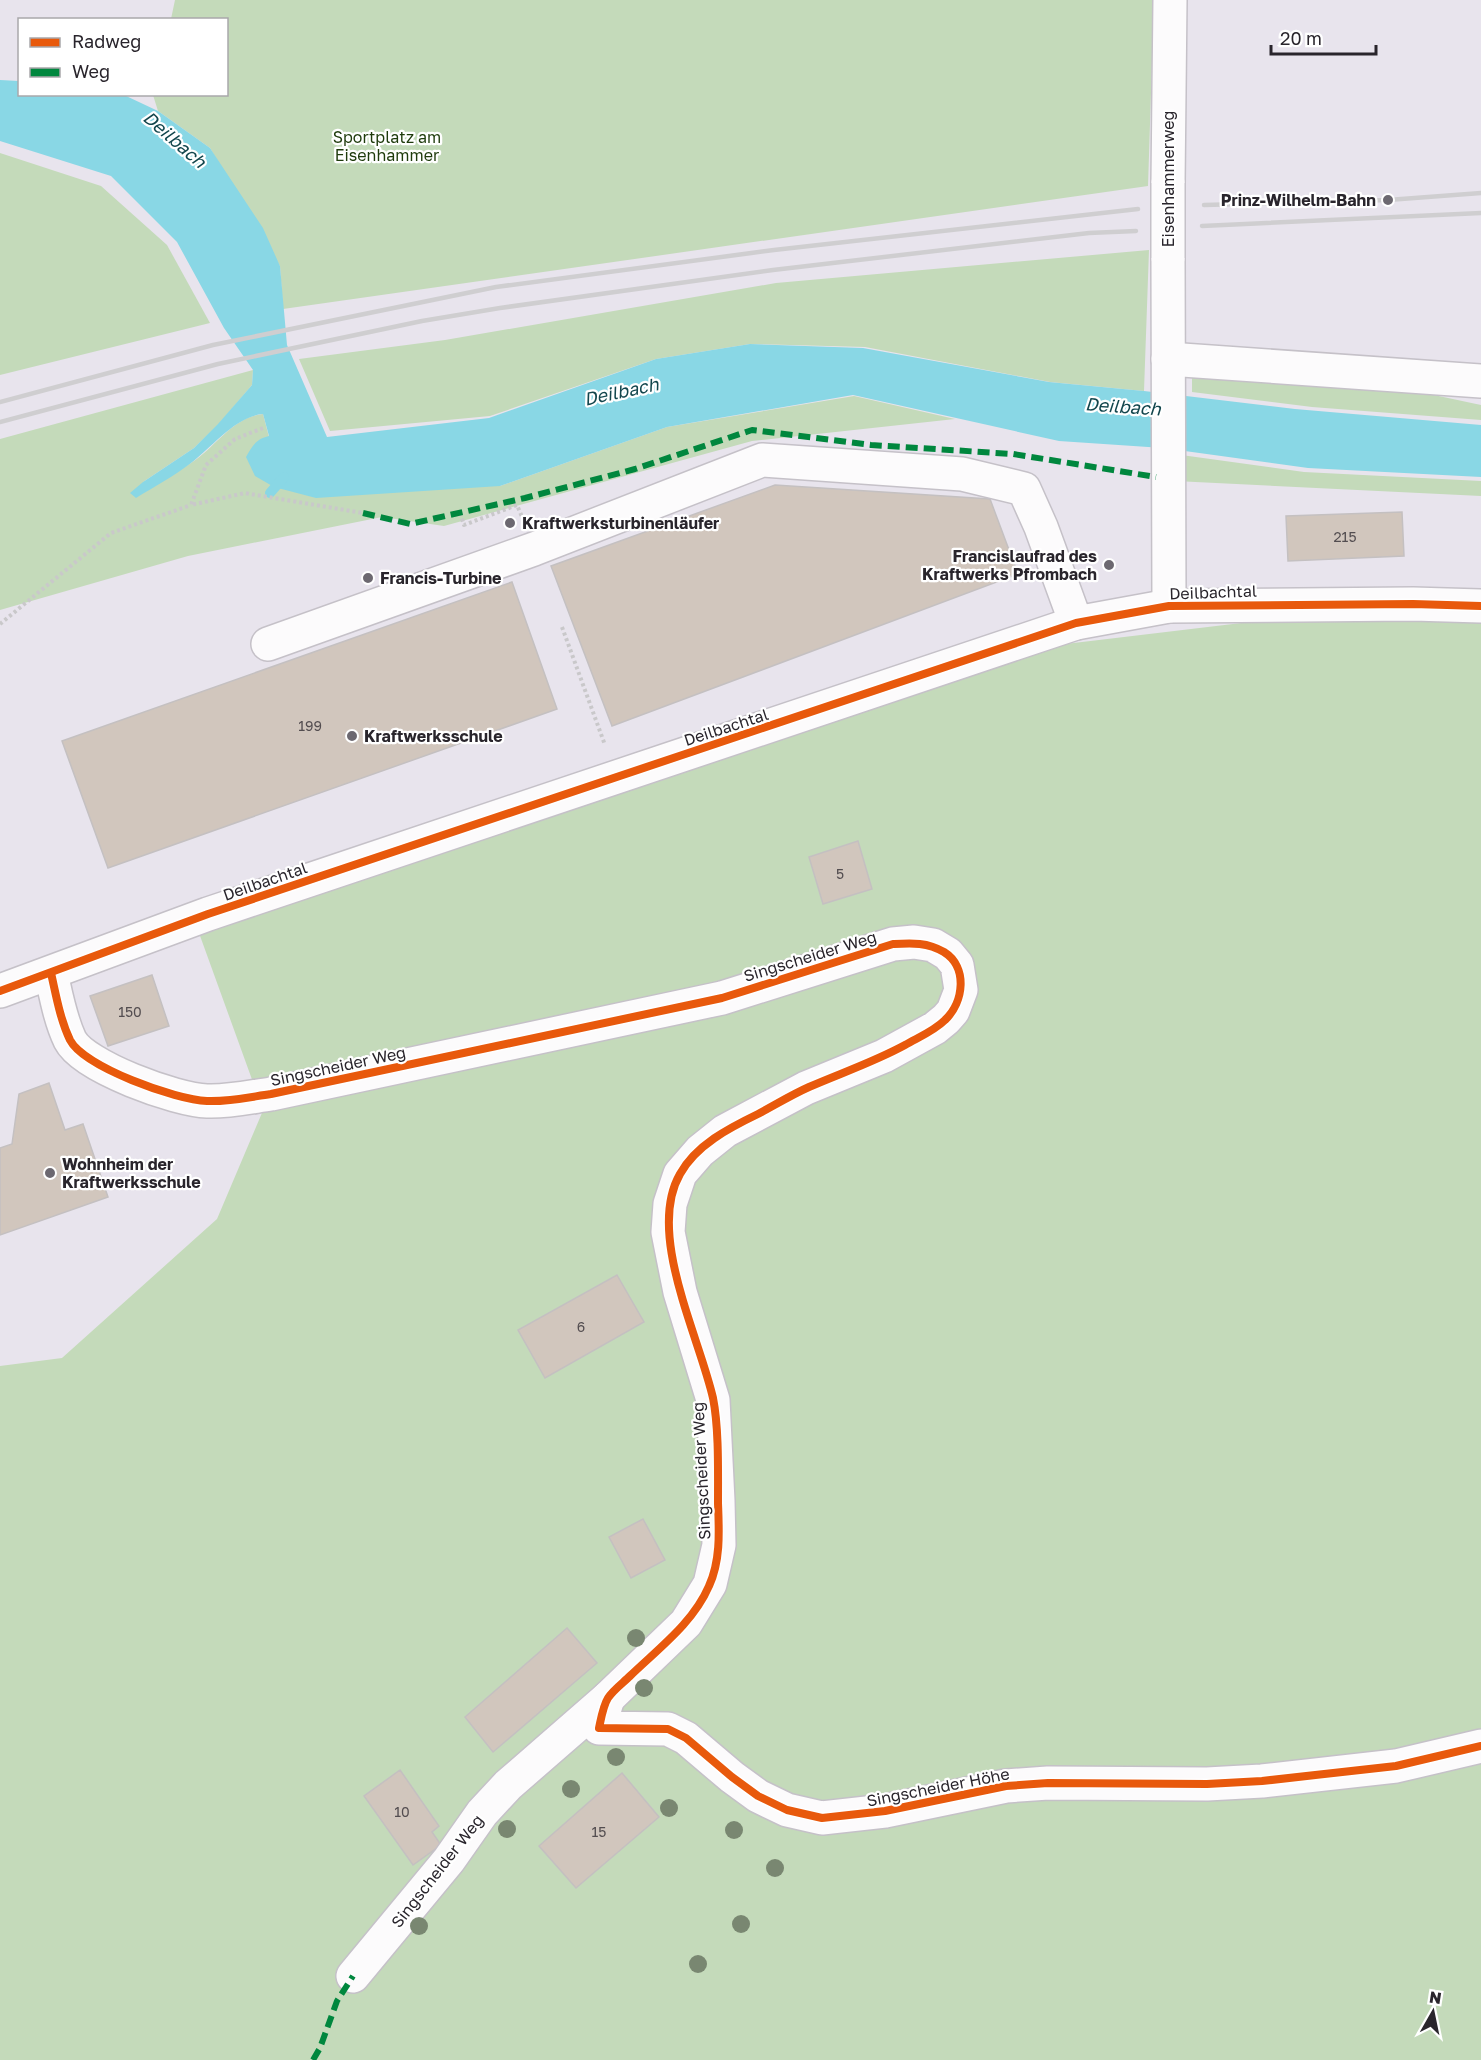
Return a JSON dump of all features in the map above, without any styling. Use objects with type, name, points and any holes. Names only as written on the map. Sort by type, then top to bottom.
[{"type":"street","name":"Eisenhammerweg","points":[[1169,606],[1170,0]]},
{"type":"street","points":[[1168,370],[1481,381]]},
{"type":"street","points":[[268,645],[534,549],[762,460],[962,474],[1024,489],[1041,527],[1076,623]]},
{"type":"street","name":"Deilbachtal","points":[[0,991],[208,914],[1076,623],[1169,606],[1413,604],[1481,606]]},
{"type":"street","name":"Singscheider Weg","points":[[51,973],[71,1041],[85,1055],[152,1089],[178,1097],[207,1101],[271,1094],[722,998],[893,944],[914,942],[933,945],[948,954],[957,965],[961,990],[953,1011],[935,1028],[884,1056],[807,1088],[725,1131],[699,1151],[680,1174],[670,1204],[668,1232],[680,1292],[713,1400],[718,1501],[717,1555],[710,1584],[686,1623],[608,1698],[508,1785],[482,1813],[448,1860],[353,1976]]},
{"type":"street","name":"Singscheider Höhe","points":[[608,1698],[599,1728],[668,1729],[686,1738],[758,1796],[787,1810],[822,1818],[885,1811],[1006,1786],[1048,1783],[1207,1784],[1262,1781],[1396,1766],[1481,1746]]},
{"type":"path","points":[[190,504],[206,465],[235,438],[263,428]]},
{"type":"path","points":[[0,624],[111,533],[190,504],[245,494],[363,513]]},
{"type":"path","points":[[460,513],[464,525],[484,516]]},
{"type":"path","points":[[562,627],[595,716]]},
{"type":"green space","name":"Sportplatz am Eisenhammer","points":[[175,0],[1154,0],[1148,186],[283,309],[280,266],[210,148],[158,111],[153,96],[228,96],[228,18],[171,18]]},
{"type":"green space","points":[[0,153],[101,186],[167,245],[210,323],[0,375]]},
{"type":"green space","points":[[1149,250],[1144,391],[1050,382],[865,347],[750,344],[656,359],[490,416],[330,431],[299,359],[445,340],[776,283]]},
{"type":"green space","points":[[1192,357],[1274,361],[1481,405],[1481,420],[1312,407],[1192,392]]},
{"type":"green space","points":[[253,370],[252,385],[218,425],[194,448],[143,482],[186,466],[200,457],[233,427],[252,416],[263,414],[269,437],[500,486],[667,427],[854,396],[955,419],[752,441],[444,526],[382,517],[188,556],[0,610],[0,439]]},
{"type":"green space","points":[[1174,454],[1304,472],[1481,481],[1481,496],[1175,481]]},
{"type":"green space","points":[[1258,621],[1481,622],[1481,2060],[0,2060],[0,1366],[62,1358],[217,1219],[270,1094],[254,1085],[199,933],[363,877],[654,783],[1057,645]]},
{"type":"water","name":"Deilbach","points":[[0,80],[18,81],[18,96],[126,96],[158,111],[210,148],[263,228],[280,266],[287,345],[327,437],[489,418],[656,359],[750,344],[863,348],[1049,382],[1295,409],[1481,425],[1481,477],[1308,468],[1163,448],[1059,441],[853,395],[667,427],[500,486],[316,498],[274,487],[255,476],[246,457],[255,444],[269,436],[263,414],[243,420],[184,468],[136,498],[130,493],[194,448],[218,424],[252,385],[253,370],[224,328],[177,242],[111,176],[0,141]]},
{"type":"building","points":[[775,485],[990,499],[1018,574],[612,726],[551,566]]},
{"type":"building","points":[[1402,512],[1404,556],[1288,561],[1286,516]]},
{"type":"building","name":"Kraftwerksschule","points":[[512,582],[557,709],[108,868],[62,741]]},
{"type":"building","points":[[858,841],[872,889],[823,904],[809,857]]},
{"type":"building","points":[[152,975],[169,1026],[108,1046],[90,996]]},
{"type":"building","name":"Wohnheim der Kraftwerksschule","points":[[49,1083],[65,1130],[83,1124],[108,1197],[0,1235],[0,1148],[12,1144],[19,1094]]},
{"type":"building","points":[[617,1275],[644,1322],[545,1378],[518,1330]]},
{"type":"building","points":[[643,1519],[665,1560],[631,1578],[609,1537]]},
{"type":"building","points":[[567,1628],[597,1663],[493,1752],[465,1717]]},
{"type":"building","points":[[400,1770],[439,1826],[432,1832],[441,1845],[413,1865],[364,1796]]},
{"type":"building","points":[[622,1773],[659,1817],[576,1888],[539,1846]]},
{"type":"waterway","points":[[270,493],[284,477]]},
{"type":"railway","points":[[1204,205],[1388,200],[1481,193]]},
{"type":"railway","points":[[0,402],[213,345],[496,287],[774,250],[1138,209]]},
{"type":"railway","points":[[1202,226],[1481,213]]},
{"type":"railway","points":[[0,422],[218,364],[422,321],[773,270],[1089,233],[1136,231]]},
{"type":"marked path","points":[[363,513],[410,524],[525,498],[635,469],[752,430],[871,445],[1013,454],[1156,477]]},
{"type":"marked path","points":[[313,2060],[320,2048],[337,2001],[353,1976]]},
{"type":"cycle path","points":[[0,991],[208,914],[1076,623],[1169,606],[1413,604],[1481,606]]},
{"type":"cycle path","points":[[51,973],[70,1040],[93,1061],[132,1080],[174,1095],[215,1101],[271,1094],[722,998],[893,944],[913,943],[944,952],[957,966],[961,985],[956,1004],[941,1024],[893,1051],[802,1090],[725,1131],[695,1154],[680,1174],[671,1198],[669,1225],[678,1285],[706,1373],[715,1410],[719,1534],[716,1566],[702,1599],[685,1623],[610,1695],[599,1728],[668,1729],[686,1738],[758,1796],[787,1810],[822,1818],[885,1811],[1006,1786],[1048,1783],[1207,1784],[1262,1781],[1396,1766],[1481,1746]]},
{"type":"place","name":"Prinz-Wilhelm-Bahn","points":[[1388,200]]},
{"type":"place","name":"Kraftwerksturbinenläufer","points":[[510,523]]},
{"type":"place","name":"Francislaufrad des Kraftwerks Pfrombach","points":[[1109,565]]},
{"type":"place","name":"Francis-Turbine","points":[[368,578]]},
{"type":"place","name":"Kraftwerksschule","points":[[352,736]]},
{"type":"place","name":"Wohnheim der Kraftwerksschule","points":[[50,1173]]}]
